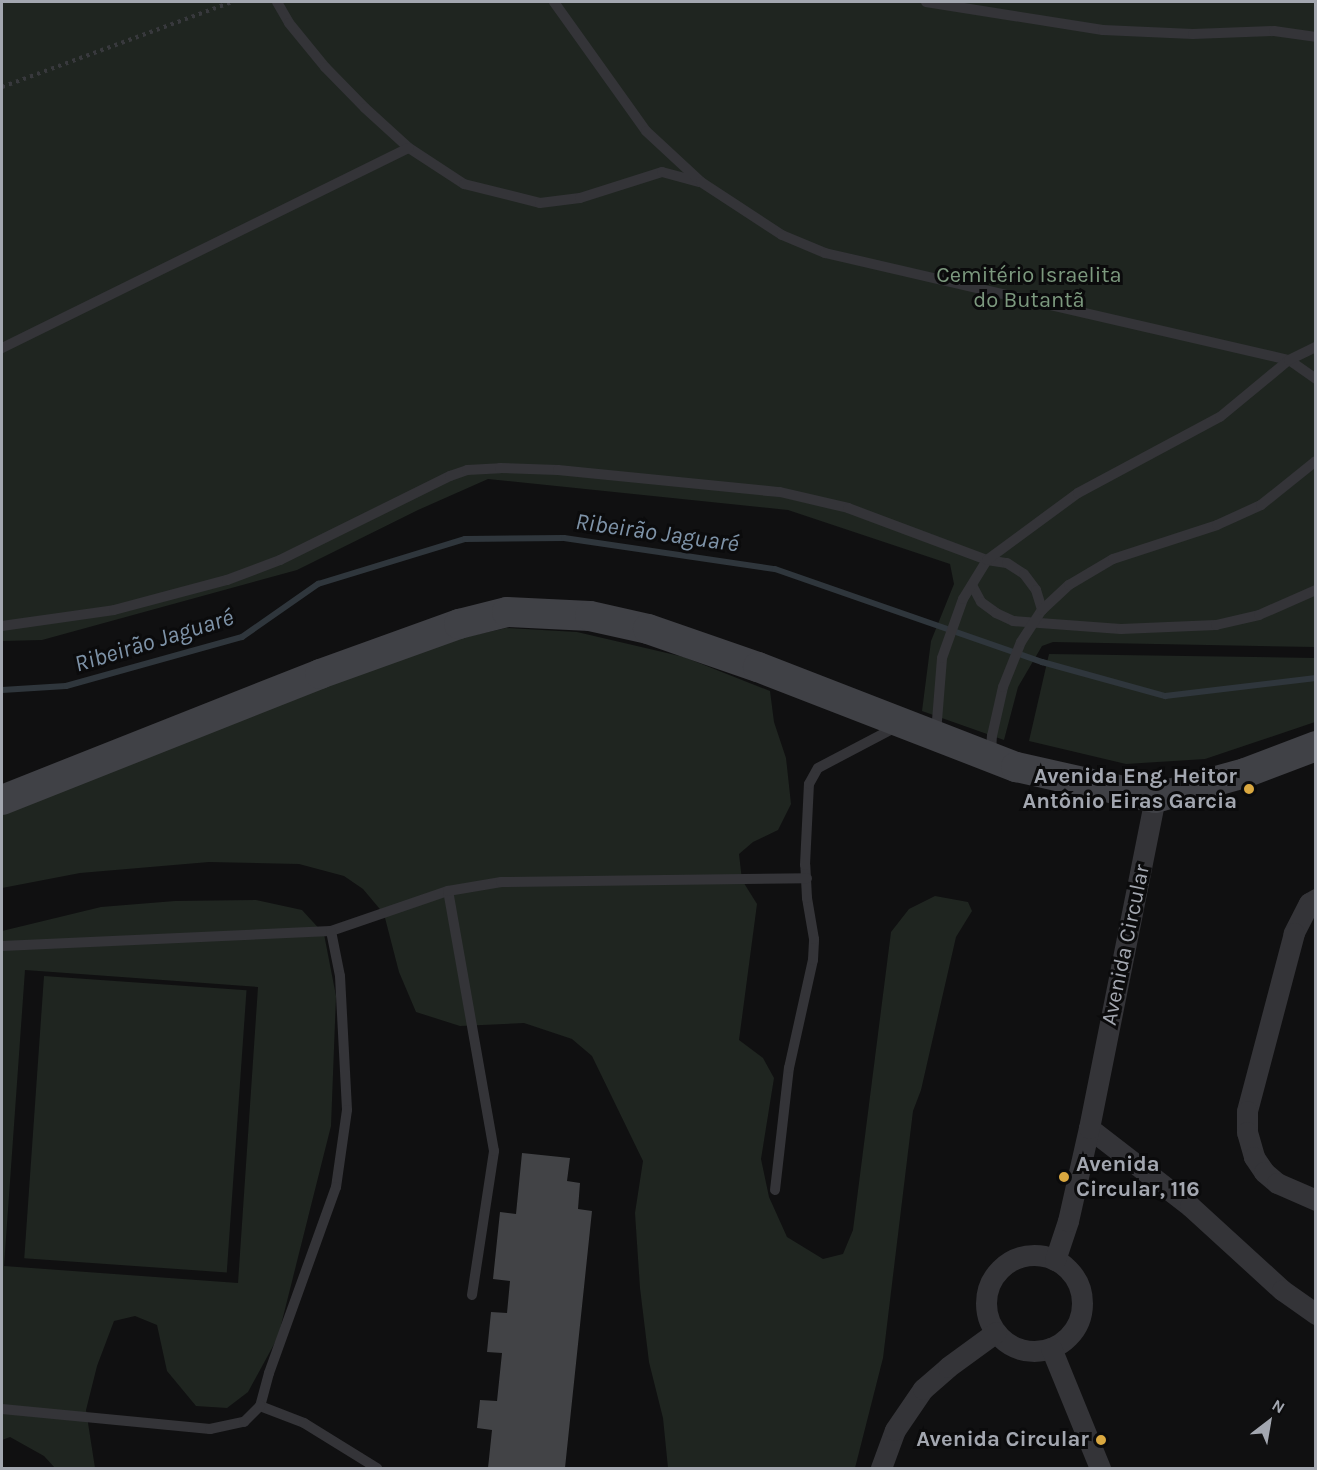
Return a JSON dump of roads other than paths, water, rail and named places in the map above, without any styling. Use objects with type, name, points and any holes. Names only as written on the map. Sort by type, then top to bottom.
[{"type":"main road","points":[[2,800],[320,674],[459,624],[507,612],[590,616],[648,629],[758,667],[1016,767],[1155,798],[1245,773],[1316,746]]},
{"type":"street","name":"Avenida Circular","points":[[1055,1260],[1068,1221],[1089,1128],[1155,798]]},
{"type":"street","points":[[1316,898],[1309,903],[1294,933],[1288,953],[1247,1111],[1247,1132],[1254,1157],[1264,1172],[1277,1183],[1316,1200]]},
{"type":"street","points":[[1089,1128],[1190,1206],[1282,1290],[1316,1314]]},
{"type":"street","points":[[1039,1255],[1055,1260],[1068,1269],[1077,1282],[1082,1297],[1081,1314],[1075,1328],[1065,1340],[1051,1348],[1036,1351],[1021,1349],[996,1332],[989,1319],[986,1304],[989,1287],[997,1273],[1008,1263],[1023,1256],[1039,1255]]},
{"type":"street","points":[[882,1468],[895,1430],[923,1389],[948,1367],[996,1332]]},
{"type":"street","points":[[1051,1348],[1100,1468]]},
{"type":"lane","points":[[277,2],[289,23],[325,67],[409,148],[464,184],[540,203],[580,198],[662,172],[701,182]]},
{"type":"lane","points":[[554,2],[646,131],[701,182],[782,235],[825,253],[1289,360],[1316,379]]},
{"type":"lane","points":[[926,2],[1103,30],[1193,34],[1274,31],[1316,37]]},
{"type":"lane","points":[[2,348],[409,148]]},
{"type":"lane","points":[[936,736],[942,658],[963,599],[987,560],[1078,493],[1220,417],[1289,360],[1316,347]]},
{"type":"lane","points":[[990,758],[992,736],[1003,687],[1021,642],[1031,623],[1069,585],[1113,559],[1217,525],[1261,505],[1316,461]]},
{"type":"lane","points":[[2,626],[114,610],[227,580],[280,560],[450,476],[483,468],[558,470],[780,492],[848,508],[987,560],[1007,563],[1024,574],[1036,590],[1042,610]]},
{"type":"lane","points":[[972,585],[981,602],[1012,621],[1120,629],[1216,625],[1259,615],[1316,590]]},
{"type":"lane","points":[[775,1190],[789,1068],[813,960],[814,939],[807,898],[809,784],[818,768],[904,723]]},
{"type":"lane","points":[[2,946],[331,931],[448,891],[501,882],[807,878]]},
{"type":"lane","points":[[448,891],[495,1150],[472,1295]]},
{"type":"lane","points":[[2,1408],[210,1429],[244,1422],[261,1406],[269,1373],[337,1176],[347,1110],[340,976],[331,931]]},
{"type":"lane","points":[[261,1406],[304,1423],[377,1468]]},
{"type":"waterway","name":"Ribeirão Jaguaré","points":[[2,690],[66,686],[242,637],[318,584],[465,539],[564,538],[775,569],[1042,662],[1165,696],[1316,678]]},
{"type":"place","name":"Avenida Eng. Heitor Antônio Eiras Garcia","points":[[1249,789]]},
{"type":"place","name":"Avenida Circular, 116","points":[[1064,1177]]},
{"type":"place","name":"Avenida Circular","points":[[1101,1440]]},
{"type":"park label","name":"Cemitério Israelita do Butantã","points":[[1029,288]]}]
